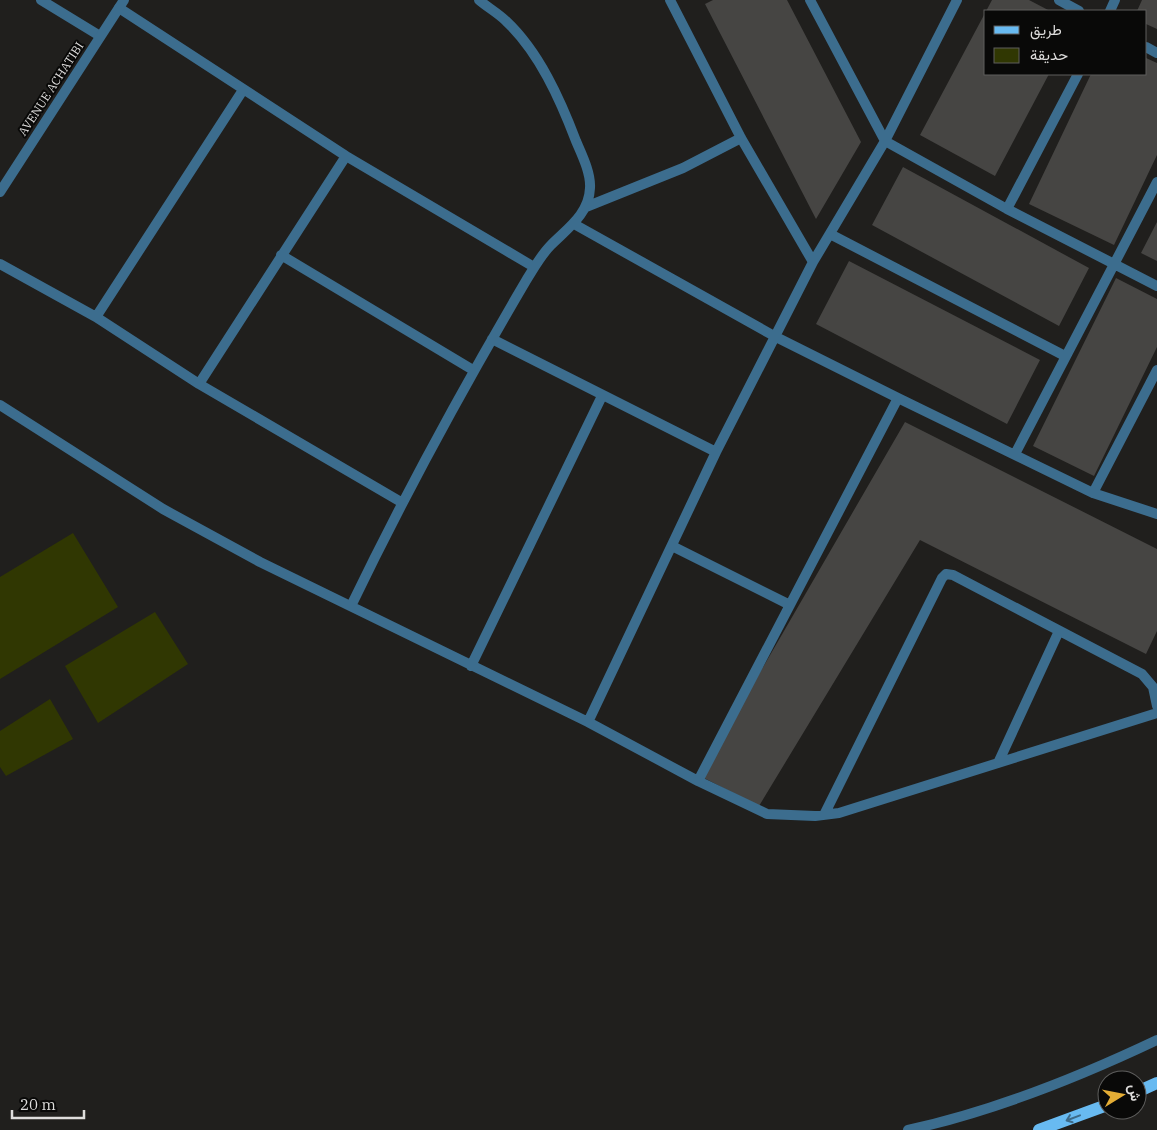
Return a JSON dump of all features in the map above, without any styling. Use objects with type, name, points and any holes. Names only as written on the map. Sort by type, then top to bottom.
[{"type":"main road","points":[[1039,1130],[1097,1109]]},
{"type":"street","points":[[41,0],[100,36]]},
{"type":"street","points":[[351,606],[401,502],[473,370],[534,267],[550,247],[574,224],[586,207],[590,187],[584,162],[566,114],[549,81],[531,53],[506,21],[479,0]]},
{"type":"street","points":[[671,0],[741,138],[813,262]]},
{"type":"street","points":[[811,0],[885,141],[1007,209],[1157,286]]},
{"type":"street","points":[[588,722],[716,452],[813,262],[885,141],[957,0]]},
{"type":"street","points":[[1059,0],[1077,10]]},
{"type":"street","points":[[121,4],[243,90],[346,156],[534,267]]},
{"type":"street","name":"AVENUE ACHATIBI","points":[[0,192],[121,4]]},
{"type":"street","points":[[1007,209],[1077,75]]},
{"type":"street","points":[[96,317],[243,90]]},
{"type":"street","points":[[586,207],[683,168],[741,138]]},
{"type":"street","points":[[199,384],[346,156]]},
{"type":"street","points":[[1015,454],[1157,182]]},
{"type":"street","points":[[574,224],[776,337],[898,398],[1093,493],[1157,514]]},
{"type":"street","points":[[830,234],[1066,356]]},
{"type":"street","points":[[281,255],[473,370]]},
{"type":"street","points":[[0,264],[96,317],[199,384],[401,502]]},
{"type":"street","points":[[492,339],[716,452]]},
{"type":"street","points":[[1093,493],[1157,370]]},
{"type":"street","points":[[471,666],[602,396]]},
{"type":"street","points":[[698,781],[898,398]]},
{"type":"street","points":[[0,405],[163,509],[260,562],[588,722],[698,781],[767,814],[824,815],[839,813],[1157,713]]},
{"type":"street","points":[[672,546],[790,604]]},
{"type":"street","points":[[824,815],[942,578],[946,574],[953,575],[1142,674],[1155,683],[1157,706]]},
{"type":"street","points":[[998,763],[1060,631]]},
{"type":"street","points":[[908,1130],[1000,1107],[1114,1061],[1157,1040]]},
{"type":"green space","points":[[73,533],[118,607],[0,679],[0,577]]},
{"type":"green space","points":[[155,612],[188,664],[98,723],[65,666]]},
{"type":"green space","points":[[50,699],[73,739],[6,776],[0,767],[0,731]]},
{"type":"building","points":[[713,0],[787,0],[861,142],[816,219],[705,4]]},
{"type":"building","points":[[992,0],[1029,0],[1048,10],[987,10]]},
{"type":"building","points":[[1142,0],[1157,0],[1157,29],[1147,24],[1147,10],[1137,10]]},
{"type":"building","points":[[984,15],[984,75],[1048,75],[995,176],[920,135]]},
{"type":"building","points":[[1147,58],[1157,63],[1157,155],[1114,245],[1029,204],[1091,75],[1147,75]]},
{"type":"building","points":[[903,167],[1089,268],[1059,326],[872,225]]},
{"type":"building","points":[[1157,222],[1157,261],[1141,253]]},
{"type":"building","points":[[849,261],[1040,360],[1007,424],[816,324]]},
{"type":"building","points":[[1116,278],[1157,299],[1157,347],[1094,476],[1033,446]]},
{"type":"building","points":[[905,422],[1157,549],[1157,631],[1146,654],[920,540],[759,806],[700,776]]}]
